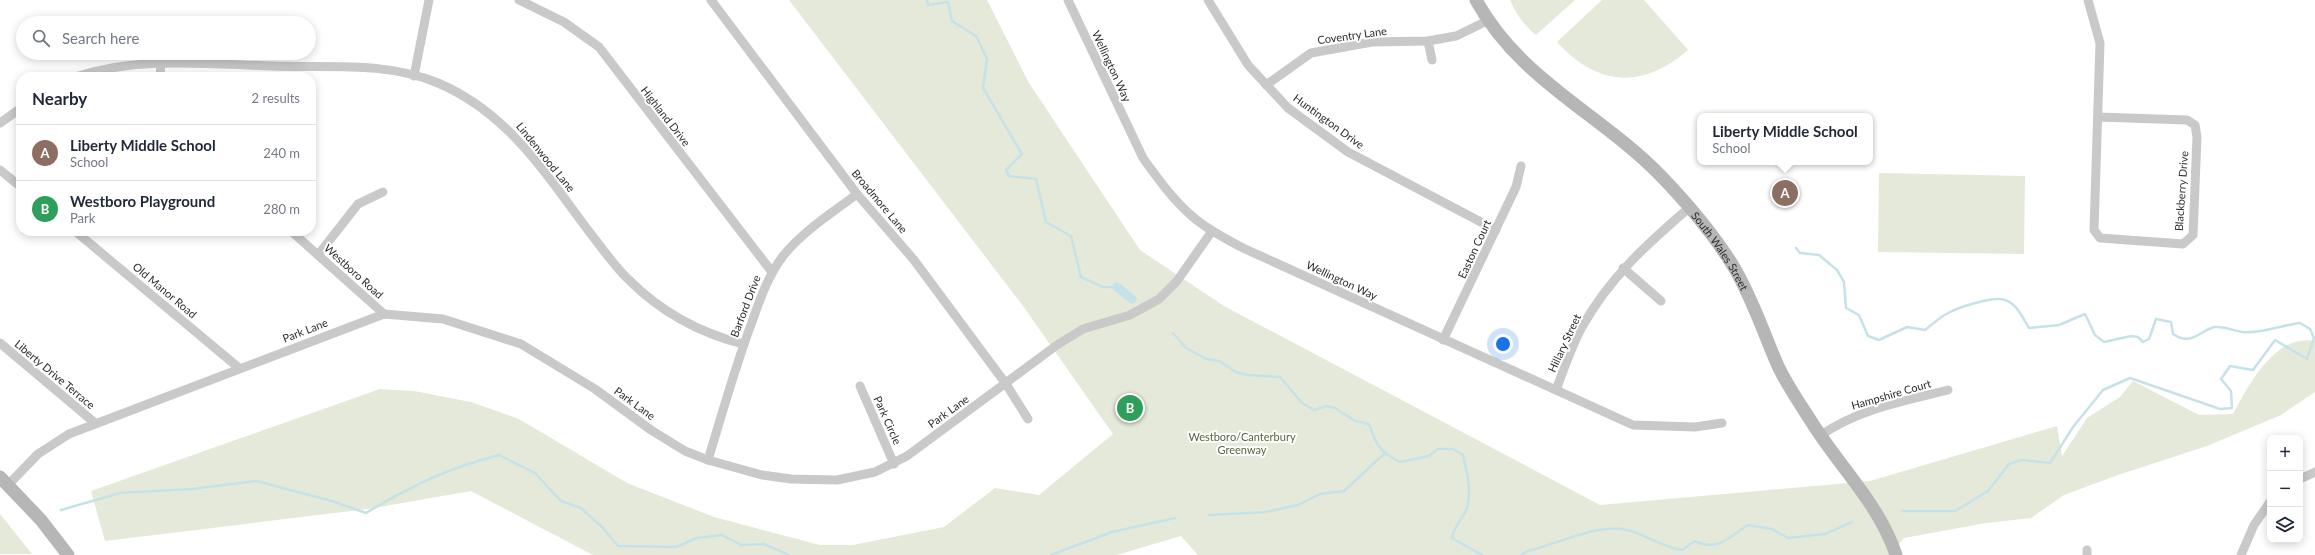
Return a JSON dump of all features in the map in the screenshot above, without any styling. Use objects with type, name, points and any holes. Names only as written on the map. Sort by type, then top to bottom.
[{"type":"street","points":[[414,76],[429,0]]},
{"type":"street","name":"Highland Drive","points":[[519,0],[564,22],[598,47],[772,272]]},
{"type":"street","name":"Broadmore Lane","points":[[711,0],[857,194],[914,260],[1006,384],[1028,419]]},
{"type":"street","name":"Wellington Way","points":[[1068,0],[1143,158],[1153,174],[1192,217],[1212,231],[1244,248],[1633,426],[1695,427],[1722,423]]},
{"type":"street","name":"Huntington Drive","points":[[1208,0],[1248,65],[1288,108],[1348,152],[1496,230]]},
{"type":"street","name":"South Wales Street","points":[[1476,0],[1489,20],[1518,56],[1571,104],[1631,149],[1658,173],[1701,220],[1735,270],[1752,304],[1779,368],[1820,435],[1884,526],[1896,555]]},
{"type":"street","name":"Blackberry Drive","points":[[2088,0],[2100,43],[2094,230],[2100,238],[2183,244],[2193,235],[2197,137],[2195,125],[2187,120],[2098,117]]},
{"type":"street","name":"Coventry Lane","points":[[1266,85],[1311,53],[1372,42],[1428,41],[1456,36],[1489,20]]},
{"type":"street","points":[[1428,41],[1432,60]]},
{"type":"street","points":[[160,72],[161,62]]},
{"type":"street","name":"Lindenwood Lane","points":[[93,72],[115,66],[161,62],[355,67],[414,76],[438,83],[459,93],[492,115],[515,136],[616,267],[646,296],[687,323],[709,333],[743,344]]},
{"type":"street","points":[[1,125],[16,112]]},
{"type":"street","name":"Easton Court","points":[[1443,340],[1516,187],[1521,166]]},
{"type":"street","points":[[0,170],[16,183]]},
{"type":"street","points":[[318,255],[358,204],[383,192]]},
{"type":"street","name":"Barford Drive","points":[[708,460],[743,344],[765,286],[772,272],[783,256],[805,234],[857,194]]},
{"type":"street","name":"Hillary Street","points":[[1556,390],[1581,328],[1602,294],[1623,268],[1690,207]]},
{"type":"street","name":"Park Lane","points":[[4,481],[49,446],[69,434],[384,314],[443,319],[521,344],[595,389],[651,430],[679,448],[708,460],[762,475],[821,480],[852,478],[875,472],[894,464],[1006,384],[1057,345],[1083,330],[1110,320],[1130,315],[1159,299],[1177,281],[1212,231]]},
{"type":"street","name":"Old Manor Road","points":[[81,236],[239,368]]},
{"type":"street","name":"Westboro Road","points":[[297,236],[384,314]]},
{"type":"street","points":[[1623,268],[1661,301]]},
{"type":"street","name":"Liberty Drive Terrace","points":[[0,343],[76,409],[95,423]]},
{"type":"street","name":"Park Circle","points":[[860,386],[894,464]]},
{"type":"street","name":"Hampshire Court","points":[[1820,435],[1841,422],[1867,411],[1948,390]]},
{"type":"street","points":[[2303,478],[2315,472]]},
{"type":"street","points":[[4,481],[41,520],[68,555]]},
{"type":"street","points":[[2241,555],[2254,525],[2267,506]]},
{"type":"green space","name":"Westboro/Canterbury Greenway","points":[[789,0],[987,0],[1029,83],[1140,250],[1224,306],[1600,505],[1870,481],[2057,426],[2062,456],[2087,418],[2120,397],[2133,381],[2199,415],[2233,414],[2255,376],[2265,364],[2276,353],[2288,345],[2301,341],[2315,341],[2315,392],[2281,415],[2207,446],[2118,475],[2064,495],[2031,518],[1986,523],[1904,538],[1890,555],[1198,555],[1181,536],[1117,555],[593,555],[471,491],[368,509],[105,541],[91,491],[380,389],[414,391],[471,402],[519,419],[627,483],[714,517],[820,545],[853,545],[944,527],[995,488],[1039,495],[1113,434],[1023,306]]},
{"type":"green space","points":[[1510,0],[1575,0],[1536,35],[1521,19]]},
{"type":"green space","points":[[1602,0],[1644,0],[1688,50],[1671,63],[1654,72],[1637,77],[1620,78],[1604,74],[1588,67],[1572,57],[1557,42]]},
{"type":"green space","points":[[1879,173],[2025,176],[2024,254],[1878,252]]},
{"type":"green space","points":[[0,514],[32,554],[0,554]]},
{"type":"waterway","points":[[927,0],[928,5],[948,2],[952,21],[976,36],[987,59],[983,88],[1022,154],[1006,170],[1009,176],[1036,179],[1046,222],[1071,236],[1081,277],[1103,287],[1117,287]]},
{"type":"waterway","points":[[1796,248],[1800,253],[1819,255],[1837,270],[1844,282],[1846,308],[1859,315],[1868,336],[1879,340],[1907,327],[1925,330],[1942,316],[1953,311],[1968,305],[2000,299],[2013,305],[2029,328],[2059,325],[2085,314],[2095,335],[2104,342],[2131,336],[2138,337],[2143,342],[2149,339],[2156,319],[2171,322],[2173,334],[2185,339],[2191,338],[2215,327],[2250,332],[2264,331],[2300,323],[2310,329],[2314,338]]},
{"type":"waterway","points":[[1117,287],[1132,299]]},
{"type":"waterway","points":[[1173,333],[1186,348],[1206,359],[1219,361],[1236,372],[1248,375],[1280,377],[1302,403],[1314,410],[1327,406],[1335,408],[1355,421],[1369,424],[1377,443],[1383,451],[1400,462],[1429,456],[1438,449],[1453,449],[1463,455],[1469,495],[1467,508],[1455,529],[1452,538],[1482,555]]},
{"type":"waterway","points":[[1902,511],[1955,511],[1988,491],[2009,464],[2022,460],[2050,463],[2073,427],[2103,390],[2130,378],[2220,409],[2232,408],[2231,391],[2221,379],[2230,366],[2253,370],[2275,340],[2307,359],[2314,338]]},
{"type":"waterway","points":[[1209,515],[1266,512],[1298,505],[1320,494],[1344,491],[1384,454]]},
{"type":"waterway","points":[[61,510],[120,493],[192,489],[256,481],[332,501],[366,513],[414,486],[446,472],[499,455],[535,473],[561,501],[581,508],[602,527],[618,546],[676,547],[697,538],[722,535],[741,545],[764,544],[789,555]]},
{"type":"waterway","points":[[1051,555],[1112,532],[1175,518]]},
{"type":"waterway","points":[[1521,555],[1528,551],[1578,535],[1603,529],[1627,530],[1682,550],[1695,541],[1710,545],[1723,542],[1748,525],[1772,529],[1788,538],[1825,534],[1852,522]]},
{"type":"place","name":"Liberty Middle School","points":[[1785,193]]},
{"type":"place","name":"Westboro Playground","points":[[1130,408]]}]
